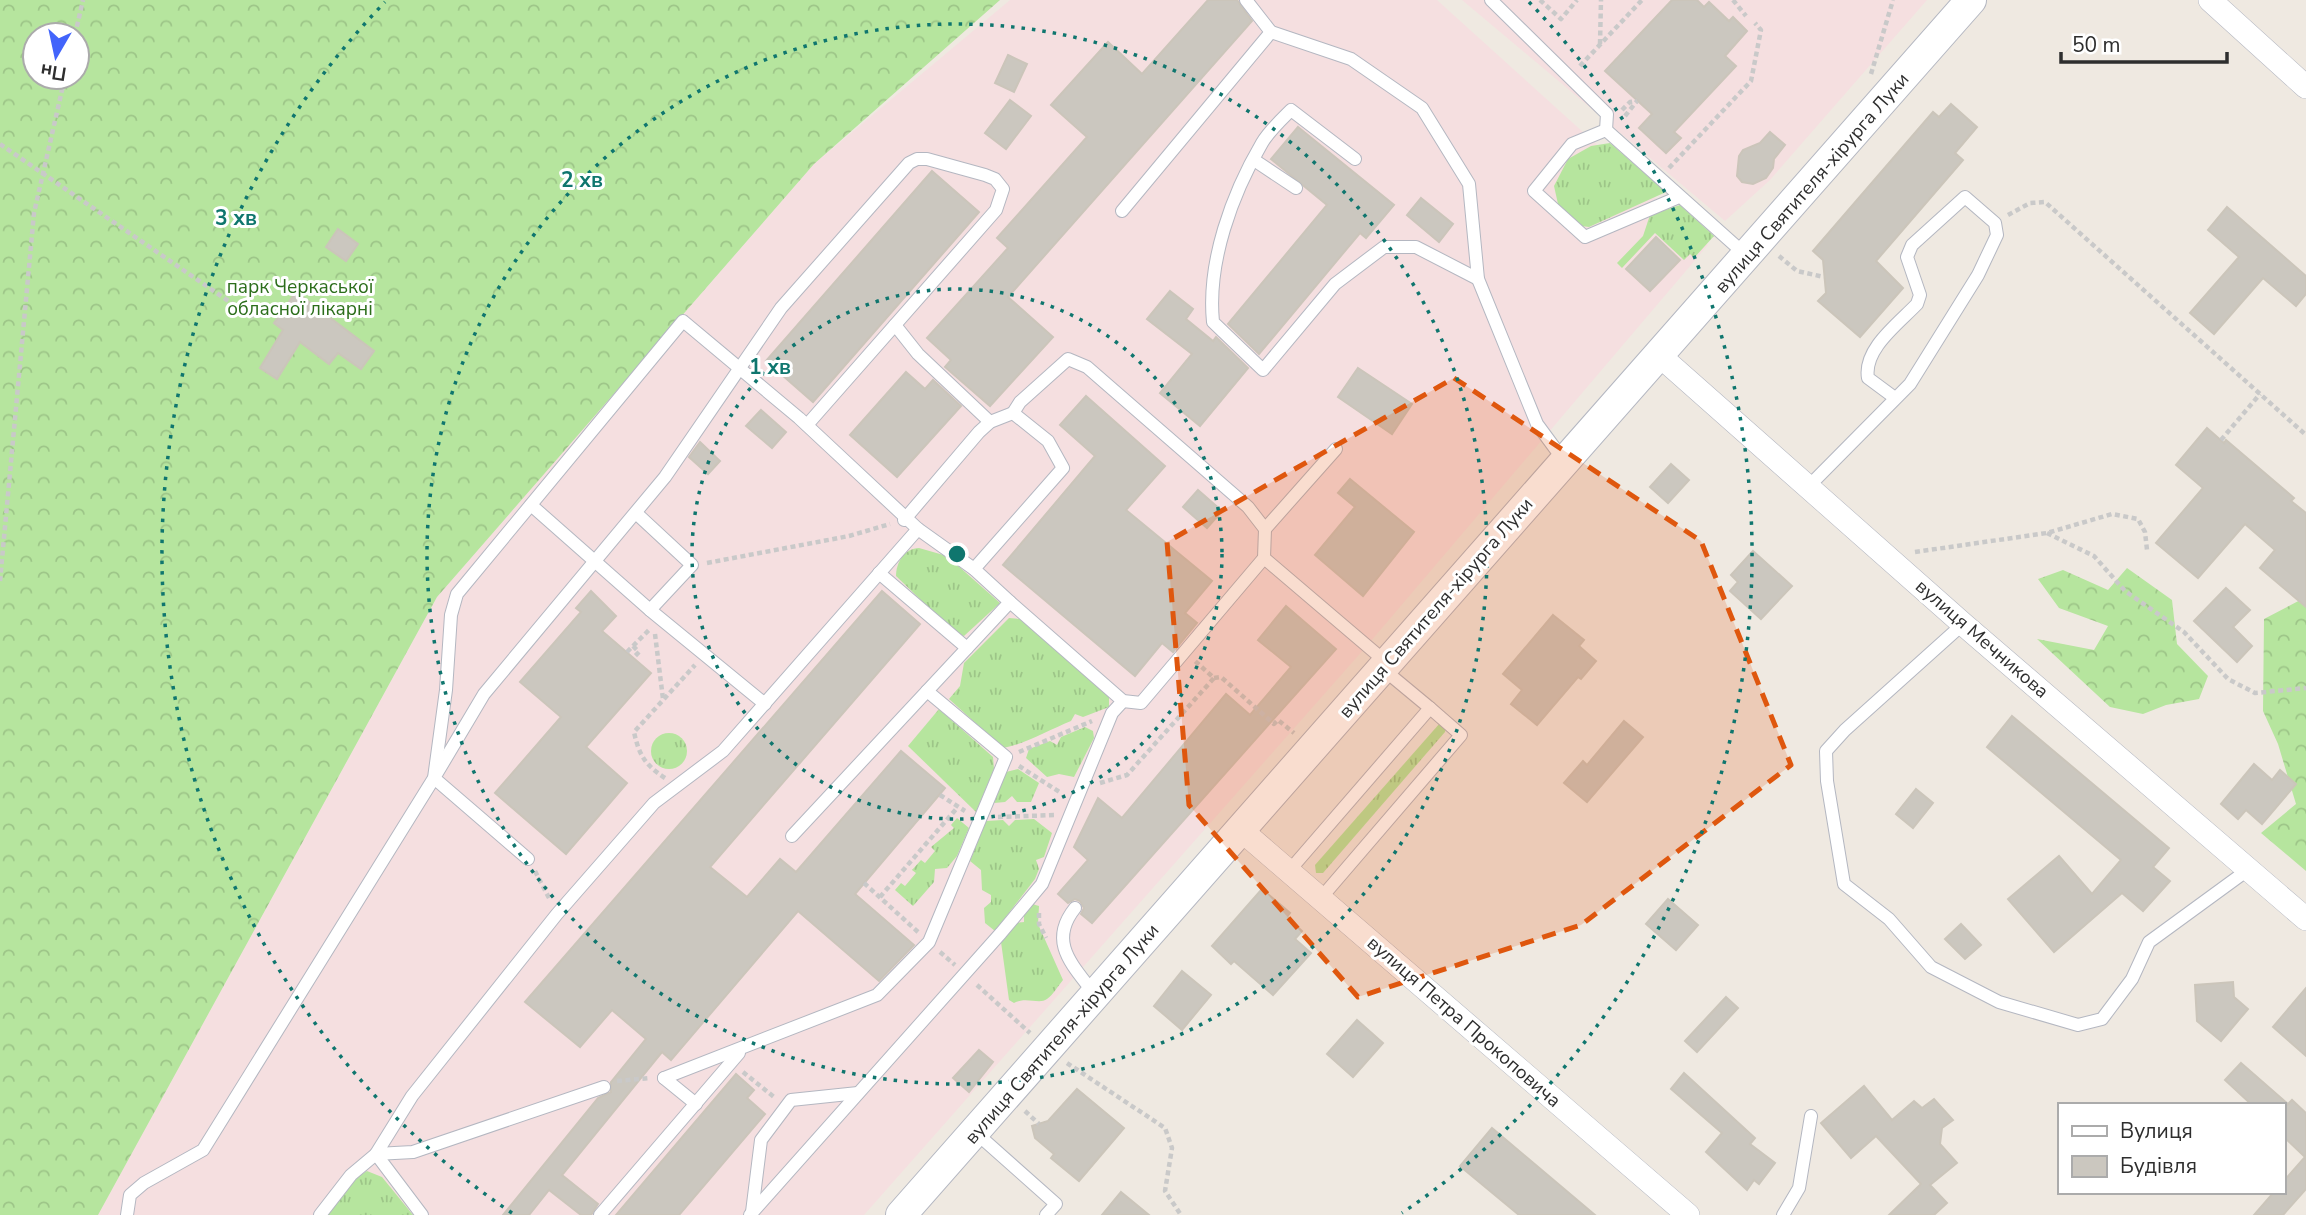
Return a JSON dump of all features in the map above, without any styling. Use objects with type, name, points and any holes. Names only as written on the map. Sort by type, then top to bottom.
[{"type":"street","name":"вулиця Святителя-хірурга Луки","points":[[901,1215],[1660,356],[1970,0]]},
{"type":"street","points":[[2210,0],[2306,87]]},
{"type":"street","name":"вулиця Мечникова","points":[[1660,356],[1890,556],[1963,624],[2306,919]]},
{"type":"street","name":"вулиця Петра Прокоповича","points":[[1241,830],[1688,1215]]},
{"type":"lane","points":[[1246,0],[1271,32],[1351,58],[1422,107],[1469,184],[1478,279],[1537,424],[1565,462]]},
{"type":"lane","points":[[1491,0],[1607,114],[1606,130]]},
{"type":"lane","points":[[1122,211],[1271,32]]},
{"type":"lane","points":[[1355,159],[1291,110],[1263,141],[1220,243],[1211,300],[1213,322],[1263,370],[1335,284],[1384,247],[1416,247],[1478,279]]},
{"type":"lane","points":[[1606,130],[1747,256]]},
{"type":"lane","points":[[1606,130],[1572,144],[1534,191],[1585,237],[1679,197]]},
{"type":"lane","points":[[127,1215],[130,1195],[144,1183],[203,1150],[484,694],[636,513],[780,308],[909,163],[917,159],[928,159],[995,179],[1003,189],[1000,204],[807,425]]},
{"type":"lane","points":[[1254,160],[1296,188]]},
{"type":"lane","points":[[1808,487],[1910,384],[1978,275],[1997,235],[1995,223],[1965,197],[1912,245],[1907,257],[1920,295],[1917,304],[1872,351],[1866,367],[1867,378],[1895,398]]},
{"type":"lane","points":[[434,778],[446,690],[451,615],[457,594],[683,321],[807,425],[904,520],[974,569],[1123,701],[1141,703],[1185,652],[1264,558],[1265,529],[1336,449]]},
{"type":"lane","points":[[895,325],[918,354],[990,422]]},
{"type":"lane","points":[[904,520],[990,422],[1013,413],[1020,402],[1068,359],[1079,361],[1208,470],[1248,507],[1265,529]]},
{"type":"lane","points":[[974,569],[1063,468],[1048,440],[1013,413]]},
{"type":"lane","points":[[531,505],[650,610],[765,704]]},
{"type":"lane","points":[[636,513],[692,565],[650,610]]},
{"type":"lane","points":[[320,1215],[351,1175],[376,1154],[412,1096],[557,914],[654,803],[723,751],[918,529]]},
{"type":"lane","points":[[1264,558],[1461,735],[1321,898]]},
{"type":"lane","points":[[880,573],[967,648]]},
{"type":"lane","points":[[792,836],[1010,602]]},
{"type":"lane","points":[[1963,624],[1845,730],[1826,751],[1827,781],[1844,884],[1889,919],[1931,967],[1999,1002],[2078,1025],[2102,1019],[2132,979],[2149,942],[2249,869]]},
{"type":"lane","points":[[664,1078],[741,1051],[877,995],[929,942],[1006,757],[927,691]]},
{"type":"lane","points":[[751,1214],[1042,884],[1112,713],[1123,701]]},
{"type":"lane","points":[[1289,871],[1430,708]]},
{"type":"lane","points":[[434,778],[528,859]]},
{"type":"lane","points":[[1075,908],[1065,922],[1061,938],[1072,962],[1095,995]]},
{"type":"lane","points":[[600,1215],[741,1051]]},
{"type":"lane","points":[[664,1078],[696,1104]]},
{"type":"lane","points":[[376,1154],[413,1152],[604,1087]]},
{"type":"lane","points":[[751,1214],[761,1140],[791,1100],[858,1093]]},
{"type":"lane","points":[[1783,1215],[1799,1188],[1811,1116]]},
{"type":"lane","points":[[975,1132],[1056,1204],[1046,1215]]},
{"type":"lane","points":[[376,1154],[422,1215]]},
{"type":"path","points":[[78,21],[83,0]]},
{"type":"path","points":[[1540,0],[1561,19],[1577,0]]},
{"type":"path","points":[[1600,45],[1601,0]]},
{"type":"path","points":[[1570,77],[1642,0]]},
{"type":"path","points":[[1733,0],[1746,16]]},
{"type":"path","points":[[1869,78],[1893,0]]},
{"type":"path","points":[[1659,179],[1751,81],[1761,30],[1755,23]]},
{"type":"path","points":[[0,581],[34,213],[62,91]]},
{"type":"path","points":[[0,144],[44,171],[253,318]]},
{"type":"path","points":[[1995,223],[2030,203],[2045,202],[2306,435]]},
{"type":"path","points":[[1778,256],[1797,271],[1824,277]]},
{"type":"path","points":[[2221,440],[2260,394]]},
{"type":"path","points":[[1890,556],[1959,543],[2047,533],[2112,514],[2138,519],[2145,532],[2147,550]]},
{"type":"path","points":[[692,565],[849,536],[904,520]]},
{"type":"path","points":[[2047,533],[2094,556],[2125,591],[2184,632],[2228,679],[2255,692],[2306,688]]},
{"type":"path","points":[[627,652],[654,624],[663,699]]},
{"type":"path","points":[[633,646],[639,652],[633,658]]},
{"type":"path","points":[[1185,652],[1214,678]]},
{"type":"path","points":[[677,786],[649,767],[639,755],[634,732],[704,654]]},
{"type":"path","points":[[940,795],[957,808],[982,817],[1074,802],[1127,775],[1214,678],[1221,677],[1274,724],[1278,720],[1288,728]]},
{"type":"path","points":[[1006,757],[1112,713]]},
{"type":"path","points":[[1006,757],[1074,802]]},
{"type":"path","points":[[880,897],[957,808]]},
{"type":"path","points":[[528,859],[557,914]]},
{"type":"path","points":[[864,883],[1034,1036]]},
{"type":"path","points":[[732,1062],[786,1107]]},
{"type":"path","points":[[1067,1063],[1166,1128],[1172,1148],[1165,1191],[1180,1215]]},
{"type":"path","points":[[604,1087],[631,1077],[664,1078]]},
{"type":"path","points":[[1029,1114],[1039,1124]]},
{"type":"highlighted area","points":[[1454,378],[1701,541],[1791,765],[1581,925],[1358,997],[1189,805],[1167,542]]},
{"type":"shaded area","points":[[1010,0],[1437,0],[1708,245],[1365,648],[864,1215],[98,1215],[437,597],[814,164]]},
{"type":"shaded area","points":[[1462,0],[1927,0],[1770,180],[1725,221]]},
{"type":"green space","name":"парк Черкаської обласної лікарні","points":[[0,0],[1000,0],[814,164],[437,597],[98,1215],[0,1215]]},
{"type":"green space","points":[[1610,143],[1666,192],[1589,227],[1581,226],[1558,204],[1554,186],[1568,159],[1591,146]]},
{"type":"green space","points":[[1680,205],[1714,236],[1694,258],[1690,254],[1684,260],[1655,233],[1622,268],[1617,263],[1643,236],[1650,215]]},
{"type":"green space","points":[[919,548],[947,556],[1000,603],[964,636],[954,632],[896,576],[902,557],[909,550]]},
{"type":"green space","points":[[2127,568],[2172,600],[2177,644],[2208,676],[2199,699],[2166,705],[2143,714],[2110,707],[2037,639],[2094,650],[2108,626],[2059,608],[2038,579],[2063,570],[2108,590]]},
{"type":"green space","points":[[2306,597],[2306,871],[2261,833],[2296,804],[2278,744],[2263,711],[2264,619]]},
{"type":"green space","points":[[1009,618],[1020,619],[1109,696],[1109,707],[1083,717],[1075,714],[1071,721],[1003,748],[949,699],[960,686],[964,663]]},
{"type":"green space","points":[[939,709],[993,757],[994,769],[976,812],[908,746]]},
{"type":"green space","points":[[1440,723],[1446,727],[1445,732],[1323,873],[1316,873],[1315,865]]},
{"type":"green space","points":[[1085,727],[1093,731],[1094,738],[1074,777],[1059,774],[1047,777],[1026,758],[1029,749],[1050,741],[1057,745],[1061,737]]},
{"type":"green space","points":[[669,733],[682,738],[687,751],[682,764],[669,769],[656,764],[651,751],[656,738]]},
{"type":"green space","points":[[1018,769],[1039,783],[1031,802],[1017,802],[1012,796],[1005,802],[994,803],[1006,772]]},
{"type":"green space","points":[[957,818],[969,828],[957,856],[947,868],[935,869],[934,882],[913,906],[895,890],[901,883],[905,886],[916,873],[912,870],[921,860],[925,863],[935,851],[931,847],[954,828],[951,825]]},
{"type":"green space","points":[[1034,819],[1052,833],[1044,857],[1036,860],[1039,869],[1035,879],[995,931],[985,923],[984,908],[991,902],[991,895],[982,890],[981,870],[970,861],[986,821],[1003,820],[1009,826],[1015,820]]},
{"type":"green space","points":[[1032,904],[1039,906],[1038,924],[1063,980],[1044,1001],[1023,1000],[1014,1003],[1009,1000],[1001,942],[1016,923],[1024,922],[1024,913]]},
{"type":"green space","points":[[367,1171],[382,1177],[413,1215],[326,1215],[354,1179]]},
{"type":"building","points":[[1208,0],[1237,0],[1252,21],[1008,297],[1053,337],[990,406],[945,367],[951,360],[927,338],[1008,248],[997,238],[1087,137],[1051,105],[1108,42],[1142,74]]},
{"type":"building","points":[[1672,0],[1697,0],[1704,7],[1709,2],[1729,21],[1733,17],[1747,31],[1725,56],[1736,66],[1674,132],[1681,138],[1666,153],[1639,128],[1652,114],[1605,71]]},
{"type":"building","points":[[1008,55],[1027,64],[1014,92],[995,83]]},
{"type":"building","points":[[1010,100],[1031,116],[1006,149],[985,133]]},
{"type":"building","points":[[1951,104],[1977,127],[1955,153],[1963,160],[1876,261],[1903,288],[1860,337],[1818,301],[1826,293],[1823,260],[1813,251],[1933,112],[1939,117]]},
{"type":"building","points":[[1298,127],[1394,205],[1366,238],[1360,233],[1259,354],[1228,324],[1327,205],[1271,159]]},
{"type":"building","points":[[1770,132],[1785,145],[1774,159],[1773,168],[1766,178],[1753,184],[1742,182],[1737,176],[1739,156],[1743,150],[1760,143]]},
{"type":"building","points":[[932,171],[979,212],[813,402],[766,361]]},
{"type":"building","points":[[1421,198],[1453,224],[1439,242],[1407,215]]},
{"type":"building","points":[[2227,207],[2306,276],[2306,294],[2296,306],[2263,278],[2214,334],[2190,313],[2239,257],[2208,230]]},
{"type":"building","points":[[338,229],[358,244],[346,261],[326,247]]},
{"type":"building","points":[[1656,237],[1680,260],[1650,291],[1626,269]]},
{"type":"building","points":[[1170,291],[1193,309],[1186,319],[1213,341],[1216,337],[1248,368],[1200,426],[1160,393],[1192,354],[1147,319]]},
{"type":"building","points":[[296,292],[374,351],[361,369],[338,353],[329,364],[300,342],[277,379],[260,368],[283,330],[274,323]]},
{"type":"building","points":[[1358,368],[1412,404],[1392,434],[1338,397]]},
{"type":"building","points":[[906,372],[925,389],[933,380],[961,406],[897,477],[850,435]]},
{"type":"building","points":[[1086,396],[1165,466],[1126,510],[1212,581],[1185,613],[1197,623],[1173,652],[1162,643],[1135,676],[1003,565],[1095,456],[1060,425]]},
{"type":"building","points":[[761,410],[786,432],[772,448],[746,426]]},
{"type":"building","points":[[2207,428],[2224,443],[2226,440],[2294,498],[2291,501],[2306,513],[2306,607],[2260,568],[2275,550],[2245,524],[2198,578],[2156,543],[2203,488],[2176,465]]},
{"type":"building","points":[[700,442],[720,461],[708,474],[689,457]]},
{"type":"building","points":[[1671,464],[1689,480],[1668,503],[1650,487]]},
{"type":"building","points":[[1350,479],[1414,532],[1363,596],[1315,555],[1355,507],[1338,493]]},
{"type":"building","points":[[1198,490],[1222,511],[1207,528],[1183,507]]},
{"type":"building","points":[[1753,551],[1792,586],[1761,619],[1730,591],[1738,582],[1731,575]]},
{"type":"building","points":[[2226,588],[2250,610],[2233,627],[2252,646],[2237,662],[2194,621]]},
{"type":"building","points":[[591,591],[616,616],[602,631],[651,673],[586,747],[627,783],[566,854],[495,793],[561,717],[520,682],[581,612],[576,608]]},
{"type":"building","points":[[882,591],[920,624],[710,867],[747,897],[780,859],[796,872],[901,751],[945,788],[855,894],[914,945],[879,981],[798,911],[671,1060],[662,1052],[562,1175],[598,1204],[591,1215],[581,1215],[549,1190],[529,1215],[503,1215],[598,1098],[611,1092],[611,1082],[646,1039],[612,1010],[580,1047],[525,1002]]},
{"type":"building","points":[[1286,606],[1336,649],[1092,923],[1081,914],[1084,908],[1080,901],[1075,899],[1068,903],[1058,894],[1088,860],[1074,847],[1098,798],[1122,818],[1226,694],[1250,715],[1291,667],[1258,640]]},
{"type":"building","points":[[1553,615],[1584,640],[1579,646],[1596,661],[1581,679],[1578,677],[1537,725],[1511,704],[1522,690],[1503,674]]},
{"type":"building","points":[[2012,716],[2169,848],[2153,867],[2170,881],[2143,911],[2122,893],[2054,952],[2008,899],[2059,856],[2092,894],[2121,860],[1987,747]]},
{"type":"building","points":[[1624,721],[1643,737],[1587,802],[1564,783],[1583,761],[1587,765]]},
{"type":"building","points":[[2254,764],[2272,780],[2280,770],[2296,784],[2262,824],[2246,810],[2238,819],[2221,804]]},
{"type":"building","points":[[1916,789],[1933,803],[1913,828],[1896,814]]},
{"type":"building","points":[[1262,889],[1290,913],[1287,917],[1302,931],[1295,939],[1311,953],[1273,995],[1234,961],[1231,964],[1212,946]]},
{"type":"building","points":[[1668,899],[1698,925],[1676,950],[1646,924]]},
{"type":"building","points":[[1961,924],[1981,945],[1965,959],[1945,939]]},
{"type":"building","points":[[1182,971],[1211,995],[1182,1030],[1154,1006]]},
{"type":"building","points":[[2233,982],[2234,997],[2248,1009],[2221,1041],[2197,1021],[2195,985]]},
{"type":"building","points":[[2306,988],[2306,1056],[2273,1027]]},
{"type":"building","points":[[1726,997],[1738,1008],[1697,1052],[1685,1041]]},
{"type":"building","points":[[1357,1020],[1383,1043],[1353,1077],[1327,1054]]},
{"type":"building","points":[[979,1050],[993,1062],[969,1092],[953,1078]]},
{"type":"building","points":[[2241,1063],[2288,1104],[2292,1100],[2306,1113],[2306,1189],[2283,1215],[2254,1215],[2272,1194],[2285,1194],[2285,1180],[2305,1157],[2285,1138],[2287,1105],[2250,1103],[2225,1080]]},
{"type":"building","points":[[1684,1073],[1755,1138],[1750,1144],[1775,1163],[1759,1184],[1754,1180],[1747,1190],[1706,1152],[1722,1133],[1671,1089]]},
{"type":"building","points":[[736,1074],[754,1090],[747,1098],[765,1114],[679,1215],[616,1215]]},
{"type":"building","points":[[1864,1086],[1892,1120],[1914,1101],[1922,1108],[1934,1099],[1953,1120],[1942,1128],[1940,1144],[1957,1163],[1930,1185],[1947,1203],[1934,1215],[1889,1215],[1921,1184],[1876,1136],[1851,1158],[1821,1123]]},
{"type":"building","points":[[1077,1089],[1124,1128],[1079,1181],[1051,1158],[1054,1154],[1035,1138],[1032,1126],[1048,1121]]},
{"type":"building","points":[[1492,1128],[1595,1215],[1519,1215],[1460,1166]]},
{"type":"building","points":[[1121,1192],[1149,1215],[1102,1215]]}]
